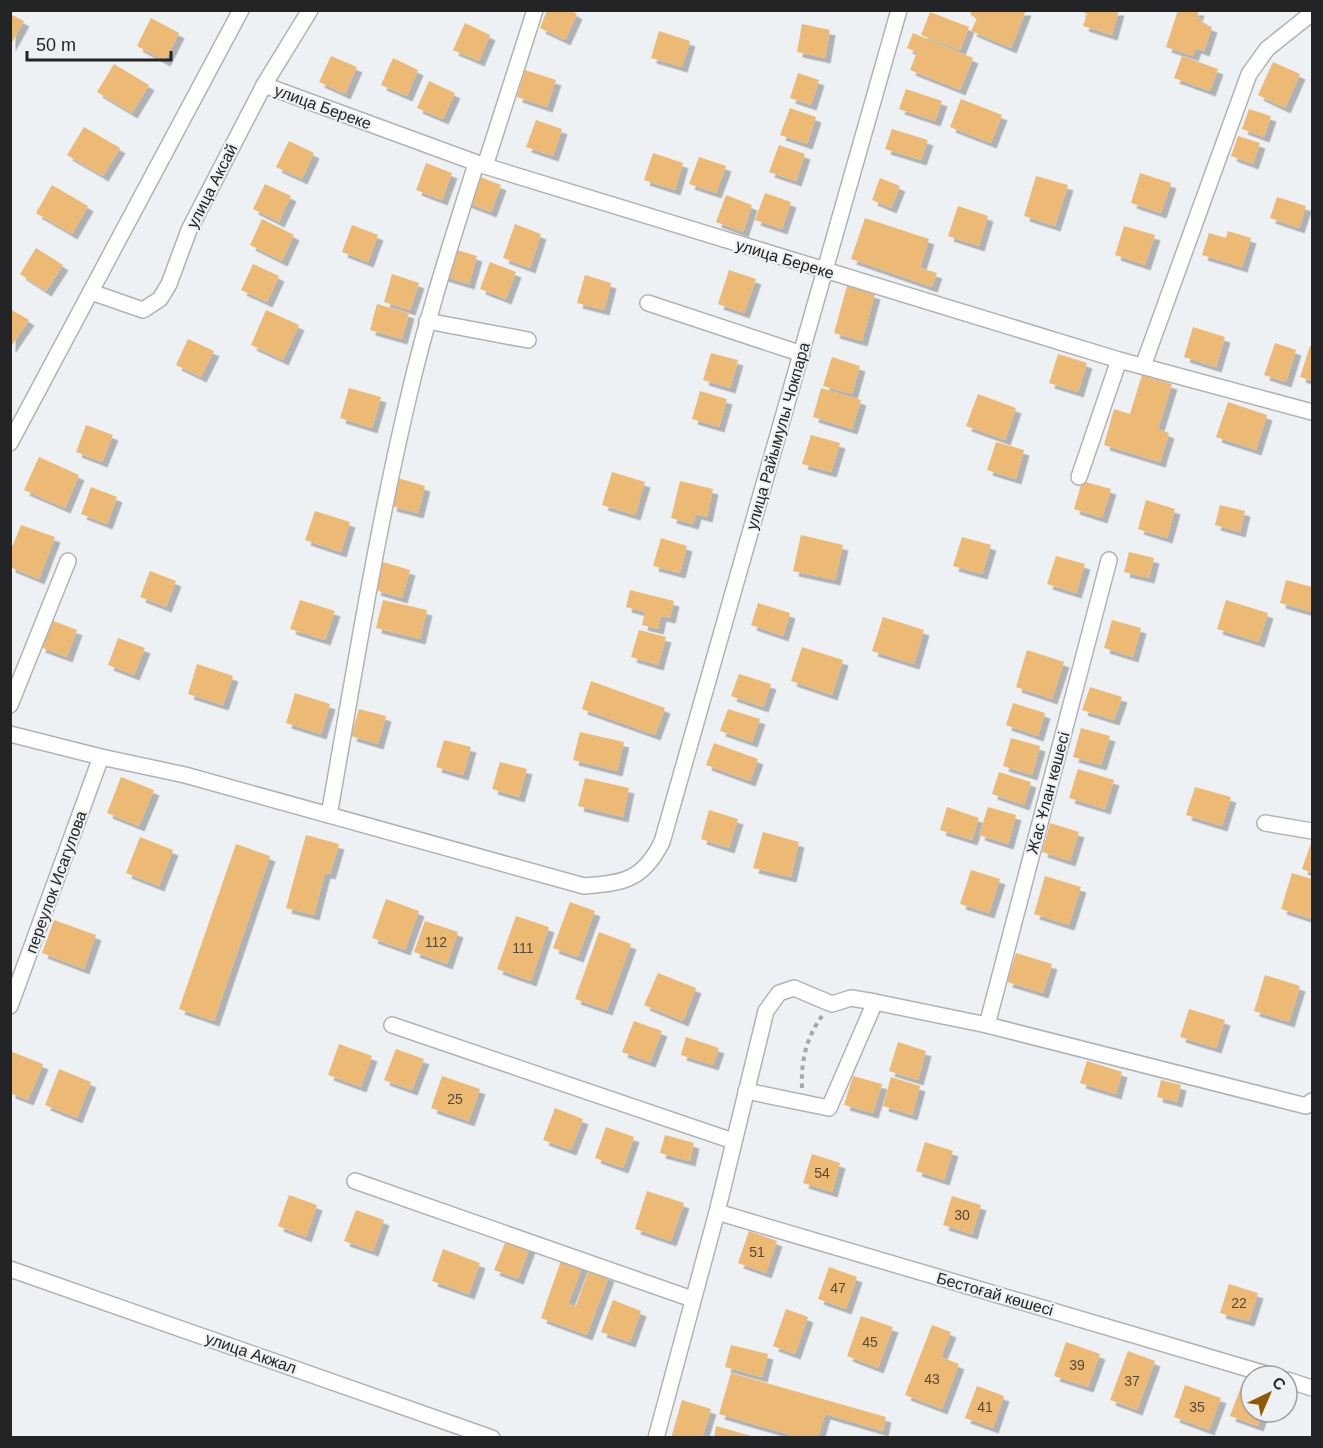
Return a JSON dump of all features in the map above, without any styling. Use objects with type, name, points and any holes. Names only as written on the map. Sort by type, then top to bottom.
[{"type":"street","points":[[10,442],[241,10]]},
{"type":"street","name":"улица Аксай","points":[[91,292],[143,310],[160,299],[169,285],[189,230],[264,85],[310,10]]},
{"type":"street","points":[[10,734],[185,775],[329,815],[384,516],[408,397],[427,321],[535,10]]},
{"type":"street","name":"улица Райымулы Чокпара","points":[[329,815],[584,886],[614,884],[633,877],[652,861],[662,842],[898,10]]},
{"type":"street","points":[[1143,366],[1249,74],[1267,49],[1312,14]]},
{"type":"street","name":"улица Береке","points":[[264,85],[481,165],[1119,360],[1312,412]]},
{"type":"street","points":[[648,303],[802,354]]},
{"type":"street","points":[[427,321],[528,340]]},
{"type":"street","points":[[1079,477],[1119,360]]},
{"type":"street","name":"Жас Ұлан көшесі","points":[[987,1025],[1109,560]]},
{"type":"street","points":[[10,705],[68,561]]},
{"type":"street","name":"переулок Исагулова","points":[[10,1006],[101,757]]},
{"type":"street","points":[[1265,823],[1312,831]]},
{"type":"street","points":[[656,1437],[717,1212],[766,1011],[779,993],[794,988],[832,1004],[851,998],[875,1002],[987,1025],[1306,1106],[1312,1101]]},
{"type":"street","points":[[746,1091],[829,1108],[875,1002]]},
{"type":"street","points":[[393,1025],[733,1141]]},
{"type":"street","points":[[355,1181],[692,1299]]},
{"type":"street","name":"Бестоғай көшесі","points":[[717,1212],[1239,1366]]},
{"type":"street","name":"улица Акжал","points":[[10,1269],[492,1437]]},
{"type":"path","points":[[802,1103],[801,1073],[804,1052],[814,1028],[832,1004]]},
{"type":"building","points":[[547,10],[570,10],[577,14],[565,40],[540,28]]},
{"type":"building","points":[[970,10],[1026,10],[1011,48],[971,31],[977,19],[971,15]]},
{"type":"building","points":[[1078,10],[1119,10],[1112,35],[1083,26],[1087,14]]},
{"type":"building","points":[[1178,10],[1199,10],[1197,17],[1202,19],[1201,23],[1212,27],[1204,51],[1196,48],[1193,56],[1166,47]]},
{"type":"building","points":[[930,12],[969,27],[960,50],[921,35]]},
{"type":"building","points":[[10,14],[24,21],[10,46]]},
{"type":"building","points":[[151,18],[179,33],[165,61],[137,46]]},
{"type":"building","points":[[465,23],[490,35],[479,61],[453,50]]},
{"type":"building","points":[[802,24],[830,30],[825,58],[797,52]]},
{"type":"building","points":[[659,31],[690,41],[682,67],[651,58]]},
{"type":"building","points":[[913,33],[973,58],[960,90],[910,70],[917,52],[907,48]]},
{"type":"building","points":[[331,56],[357,67],[345,94],[319,82]]},
{"type":"building","points":[[1182,56],[1218,69],[1210,91],[1174,78]]},
{"type":"building","points":[[393,58],[418,70],[407,96],[381,85]]},
{"type":"building","points":[[1273,62],[1300,74],[1285,108],[1258,95]]},
{"type":"building","points":[[114,64],[149,85],[132,113],[97,92]]},
{"type":"building","points":[[525,70],[556,80],[547,107],[517,97]]},
{"type":"building","points":[[798,73],[819,80],[811,105],[790,98]]},
{"type":"building","points":[[429,81],[455,93],[443,119],[417,108]]},
{"type":"building","points":[[906,89],[942,101],[935,121],[899,109]]},
{"type":"building","points":[[961,99],[1002,115],[991,143],[950,127]]},
{"type":"building","points":[[790,108],[816,117],[807,144],[780,135]]},
{"type":"building","points":[[1249,109],[1271,116],[1264,137],[1242,129]]},
{"type":"building","points":[[536,120],[562,129],[553,156],[526,147]]},
{"type":"building","points":[[84,127],[120,148],[103,176],[67,155]]},
{"type":"building","points":[[892,129],[928,140],[921,160],[885,149]]},
{"type":"building","points":[[1238,136],[1260,143],[1253,164],[1231,156]]},
{"type":"building","points":[[289,141],[314,153],[302,179],[276,167]]},
{"type":"building","points":[[779,145],[805,154],[796,181],[769,172]]},
{"type":"building","points":[[653,153],[683,163],[675,190],[644,180]]},
{"type":"building","points":[[699,157],[726,166],[716,193],[689,184]]},
{"type":"building","points":[[426,163],[452,173],[442,200],[416,190]]},
{"type":"building","points":[[1140,173],[1171,183],[1161,213],[1131,203]]},
{"type":"building","points":[[475,175],[501,185],[491,212],[465,202]]},
{"type":"building","points":[[1036,176],[1068,185],[1055,226],[1024,216]]},
{"type":"building","points":[[880,178],[900,186],[891,208],[872,200]]},
{"type":"building","points":[[265,184],[291,196],[279,222],[253,209]]},
{"type":"building","points":[[52,185],[88,206],[72,234],[36,213]]},
{"type":"building","points":[[765,193],[791,202],[782,229],[755,220]]},
{"type":"building","points":[[726,195],[752,205],[743,232],[716,222]]},
{"type":"building","points":[[1277,197],[1306,206],[1299,228],[1270,218]]},
{"type":"building","points":[[958,206],[988,216],[979,246],[948,236]]},
{"type":"building","points":[[865,218],[929,239],[920,268],[937,273],[932,287],[851,259]]},
{"type":"building","points":[[262,219],[294,235],[282,261],[250,245]]},
{"type":"building","points":[[515,224],[541,234],[530,268],[503,258]]},
{"type":"building","points":[[352,225],[378,235],[368,262],[342,252]]},
{"type":"building","points":[[1124,226],[1155,235],[1145,265],[1115,255]]},
{"type":"building","points":[[1228,231],[1251,238],[1242,267],[1202,255],[1209,233],[1226,238]]},
{"type":"building","points":[[36,248],[63,265],[46,291],[20,274]]},
{"type":"building","points":[[450,248],[477,256],[469,284],[442,276]]},
{"type":"building","points":[[490,262],[516,272],[506,299],[480,289]]},
{"type":"building","points":[[253,264],[279,276],[267,302],[241,290]]},
{"type":"building","points":[[729,270],[756,279],[744,313],[718,304]]},
{"type":"building","points":[[392,274],[419,283],[410,310],[384,302]]},
{"type":"building","points":[[585,275],[611,283],[604,310],[577,303]]},
{"type":"building","points":[[847,286],[875,294],[862,341],[834,333]]},
{"type":"building","points":[[377,304],[409,313],[402,339],[370,330]]},
{"type":"building","points":[[10,309],[29,320],[10,348]]},
{"type":"building","points":[[266,310],[299,325],[283,360],[251,345]]},
{"type":"building","points":[[1193,327],[1225,337],[1216,367],[1184,357]]},
{"type":"building","points":[[188,339],[214,351],[201,377],[176,365]]},
{"type":"building","points":[[1275,343],[1296,350],[1286,382],[1264,375]]},
{"type":"building","points":[[1310,346],[1312,347],[1312,381],[1300,377]]},
{"type":"building","points":[[711,353],[738,360],[730,388],[703,380]]},
{"type":"building","points":[[1058,354],[1087,363],[1078,392],[1049,383]]},
{"type":"building","points":[[832,357],[860,366],[852,394],[823,386]]},
{"type":"building","points":[[1142,375],[1172,384],[1158,429],[1169,433],[1160,462],[1104,445],[1114,409],[1130,414]]},
{"type":"building","points":[[349,388],[381,397],[372,428],[340,418]]},
{"type":"building","points":[[821,388],[861,400],[852,429],[813,417]]},
{"type":"building","points":[[700,391],[727,399],[719,427],[692,419]]},
{"type":"building","points":[[978,394],[1016,408],[1005,440],[966,426]]},
{"type":"building","points":[[1228,402],[1267,415],[1256,450],[1216,437]]},
{"type":"building","points":[[86,425],[113,435],[102,462],[76,452]]},
{"type":"building","points":[[811,435],[840,443],[831,472],[802,464]]},
{"type":"building","points":[[996,442],[1024,450],[1016,479],[987,470]]},
{"type":"building","points":[[39,457],[79,475],[65,508],[24,490]]},
{"type":"building","points":[[612,472],[645,482],[635,515],[602,505]]},
{"type":"building","points":[[398,478],[425,486],[418,513],[391,506]]},
{"type":"building","points":[[680,481],[713,489],[707,517],[696,514],[693,524],[671,518]]},
{"type":"building","points":[[1082,481],[1111,489],[1102,518],[1074,509]]},
{"type":"building","points":[[91,487],[117,497],[107,524],[81,514]]},
{"type":"building","points":[[1146,500],[1175,509],[1167,538],[1138,529]]},
{"type":"building","points":[[1220,505],[1245,511],[1240,532],[1215,525]]},
{"type":"building","points":[[315,511],[350,522],[341,552],[305,540]]},
{"type":"building","points":[[21,525],[55,537],[39,579],[10,567],[10,552]]},
{"type":"building","points":[[801,535],[843,545],[835,580],[793,571]]},
{"type":"building","points":[[962,537],[991,545],[982,574],[953,566]]},
{"type":"building","points":[[661,538],[687,546],[680,573],[653,566]]},
{"type":"building","points":[[1129,552],[1154,558],[1149,578],[1124,572]]},
{"type":"building","points":[[1056,556],[1085,564],[1076,593],[1047,584]]},
{"type":"building","points":[[383,562],[410,570],[402,598],[375,590]]},
{"type":"building","points":[[150,571],[176,581],[166,607],[140,597]]},
{"type":"building","points":[[1286,580],[1312,587],[1312,612],[1280,603]]},
{"type":"building","points":[[630,590],[674,601],[670,618],[661,616],[658,629],[642,625],[645,612],[626,607]]},
{"type":"building","points":[[300,600],[335,611],[325,640],[290,629]]},
{"type":"building","points":[[383,600],[427,610],[420,639],[376,628]]},
{"type":"building","points":[[1226,600],[1268,613],[1259,642],[1217,629]]},
{"type":"building","points":[[758,603],[790,613],[783,636],[751,625]]},
{"type":"building","points":[[883,617],[924,630],[914,664],[872,651]]},
{"type":"building","points":[[51,620],[77,630],[67,657],[40,647]]},
{"type":"building","points":[[1112,620],[1141,628],[1133,657],[1104,648]]},
{"type":"building","points":[[639,630],[666,637],[658,665],[631,657]]},
{"type":"building","points":[[118,638],[145,648],[134,675],[108,665]]},
{"type":"building","points":[[802,647],[843,660],[832,695],[791,681]]},
{"type":"building","points":[[1027,650],[1064,662],[1052,699],[1016,687]]},
{"type":"building","points":[[197,664],[233,676],[223,705],[188,694]]},
{"type":"building","points":[[739,674],[771,684],[763,707],[731,696]]},
{"type":"building","points":[[591,681],[665,708],[655,735],[582,709]]},
{"type":"building","points":[[1090,687],[1122,697],[1114,720],[1082,710]]},
{"type":"building","points":[[295,693],[330,704],[321,734],[286,723]]},
{"type":"building","points":[[1013,703],[1045,713],[1038,736],[1006,725]]},
{"type":"building","points":[[359,709],[386,716],[378,744],[351,736]]},
{"type":"building","points":[[728,709],[760,719],[752,742],[720,731]]},
{"type":"building","points":[[1081,728],[1110,736],[1101,765],[1073,757]]},
{"type":"building","points":[[580,732],[624,742],[617,771],[573,760]]},
{"type":"building","points":[[1011,738],[1040,746],[1032,775],[1003,766]]},
{"type":"building","points":[[444,740],[471,747],[463,775],[436,767]]},
{"type":"building","points":[[714,743],[758,759],[750,781],[706,765]]},
{"type":"building","points":[[500,762],[527,769],[519,797],[492,789]]},
{"type":"building","points":[[1078,769],[1114,780],[1105,809],[1069,798]]},
{"type":"building","points":[[999,772],[1031,782],[1024,805],[992,794]]},
{"type":"building","points":[[121,777],[154,790],[139,826],[107,813]]},
{"type":"building","points":[[585,778],[629,788],[623,817],[578,806]]},
{"type":"building","points":[[1195,787],[1231,797],[1222,826],[1186,815]]},
{"type":"building","points":[[947,807],[979,818],[972,840],[940,830]]},
{"type":"building","points":[[988,807],[1016,815],[1008,844],[979,835]]},
{"type":"building","points":[[709,810],[738,819],[729,848],[701,839]]},
{"type":"building","points":[[1050,823],[1079,832],[1070,861],[1042,852]]},
{"type":"building","points":[[763,832],[799,842],[791,877],[753,868]]},
{"type":"building","points":[[306,835],[339,844],[330,874],[325,873],[314,915],[286,908]]},
{"type":"building","points":[[140,837],[173,850],[159,886],[126,873]]},
{"type":"building","points":[[1312,840],[1312,873],[1302,869]]},
{"type":"building","points":[[236,844],[270,856],[214,1021],[179,1009]]},
{"type":"building","points":[[971,870],[1000,879],[989,913],[960,904]]},
{"type":"building","points":[[1292,873],[1312,879],[1312,919],[1281,909]]},
{"type":"building","points":[[1045,876],[1081,887],[1069,925],[1034,914]]},
{"type":"building","points":[[386,899],[419,911],[405,950],[372,938]]},
{"type":"building","points":[[570,902],[595,911],[578,957],[553,948]]},
{"type":"building","points":[[516,916],[549,927],[531,981],[497,969]]},
{"type":"building","points":[[54,920],[96,935],[84,969],[42,953]]},
{"type":"building","points":[[425,921],[458,932],[447,964],[414,952]]},
{"type":"building","points":[[599,932],[631,944],[607,1010],[575,999]]},
{"type":"building","points":[[1016,953],[1052,964],[1043,993],[1007,982]]},
{"type":"building","points":[[658,973],[696,988],[683,1021],[644,1005]]},
{"type":"building","points":[[1265,975],[1300,986],[1289,1022],[1254,1011]]},
{"type":"building","points":[[1189,1009],[1225,1020],[1216,1048],[1180,1037]]},
{"type":"building","points":[[634,1021],[662,1031],[650,1062],[622,1052]]},
{"type":"building","points":[[686,1037],[719,1048],[713,1065],[681,1055]]},
{"type":"building","points":[[898,1042],[926,1051],[918,1080],[889,1071]]},
{"type":"building","points":[[339,1044],[372,1056],[361,1087],[328,1075]]},
{"type":"building","points":[[396,1049],[424,1059],[412,1090],[384,1080]]},
{"type":"building","points":[[10,1051],[43,1064],[28,1100],[10,1093]]},
{"type":"building","points":[[1087,1061],[1122,1072],[1116,1094],[1080,1083]]},
{"type":"building","points":[[59,1069],[91,1082],[77,1118],[45,1105]]},
{"type":"building","points":[[442,1076],[480,1089],[469,1121],[431,1108]]},
{"type":"building","points":[[853,1076],[882,1084],[873,1113],[844,1105]]},
{"type":"building","points":[[891,1077],[920,1086],[912,1115],[883,1106]]},
{"type":"building","points":[[1161,1080],[1181,1085],[1177,1102],[1157,1097]]},
{"type":"building","points":[[555,1108],[583,1119],[571,1150],[543,1140]]},
{"type":"building","points":[[606,1127],[634,1137],[623,1168],[595,1158]]},
{"type":"building","points":[[665,1135],[694,1143],[690,1161],[660,1153]]},
{"type":"building","points":[[925,1142],[953,1151],[944,1180],[916,1171]]},
{"type":"building","points":[[812,1154],[840,1163],[832,1192],[803,1183]]},
{"type":"building","points":[[647,1191],[684,1203],[671,1241],[635,1229]]},
{"type":"building","points":[[289,1195],[317,1205],[306,1237],[278,1226]]},
{"type":"building","points":[[952,1196],[981,1205],[972,1234],[943,1225]]},
{"type":"building","points":[[356,1210],[384,1220],[373,1251],[344,1241]]},
{"type":"building","points":[[749,1231],[777,1241],[766,1273],[738,1263]]},
{"type":"building","points":[[507,1238],[530,1247],[518,1279],[494,1270]]},
{"type":"building","points":[[443,1249],[480,1263],[469,1294],[432,1281]]},
{"type":"building","points":[[562,1258],[583,1265],[568,1304],[576,1306],[589,1269],[609,1276],[587,1335],[541,1318]]},
{"type":"building","points":[[829,1267],[857,1277],[846,1309],[818,1299]]},
{"type":"building","points":[[1229,1284],[1258,1293],[1249,1321],[1220,1313]]},
{"type":"building","points":[[613,1300],[641,1311],[630,1342],[601,1332]]},
{"type":"building","points":[[786,1309],[808,1317],[795,1354],[773,1346]]},
{"type":"building","points":[[861,1316],[893,1327],[878,1368],[847,1356]]},
{"type":"building","points":[[932,1325],[951,1332],[941,1357],[959,1364],[942,1409],[905,1395]]},
{"type":"building","points":[[1066,1342],[1100,1354],[1088,1387],[1054,1376]]},
{"type":"building","points":[[731,1345],[768,1354],[762,1377],[725,1367]]},
{"type":"building","points":[[1128,1351],[1155,1361],[1137,1410],[1110,1400]]},
{"type":"building","points":[[731,1373],[886,1417],[883,1431],[825,1414],[818,1438],[801,1438],[719,1414]]},
{"type":"building","points":[[1185,1385],[1221,1398],[1209,1430],[1174,1417]]},
{"type":"building","points":[[977,1386],[1004,1396],[993,1428],[965,1418]]},
{"type":"building","points":[[1239,1392],[1239,1419],[1230,1416]]},
{"type":"building","points":[[682,1400],[711,1409],[702,1438],[671,1438]]},
{"type":"building","points":[[716,1426],[755,1437],[755,1438],[714,1438]]}]
